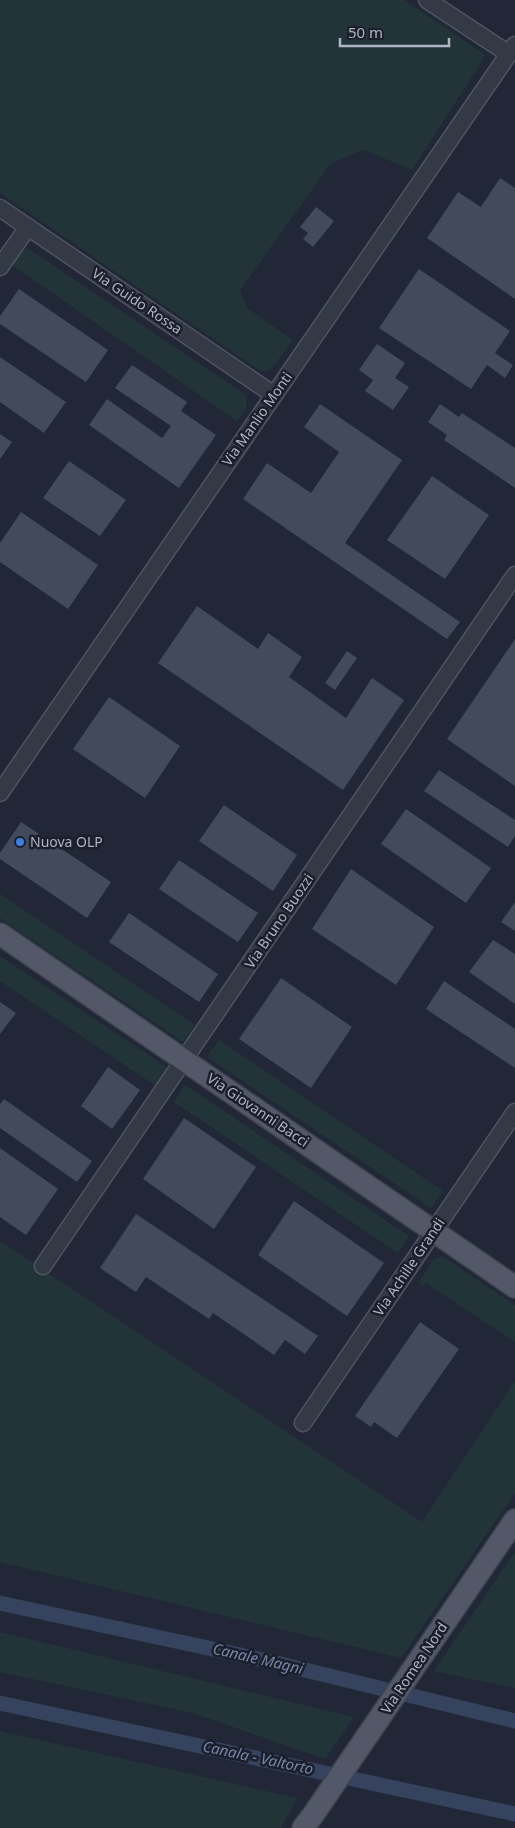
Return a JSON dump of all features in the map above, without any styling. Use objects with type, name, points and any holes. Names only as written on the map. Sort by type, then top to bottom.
[{"type":"main road","name":"Via Giovanni Bacci","points":[[0,934],[515,1287]]},
{"type":"main road","name":"Via Romea Nord","points":[[307,1824],[515,1520]]},
{"type":"street","points":[[427,0],[512,50]]},
{"type":"street","name":"Via Manlio Monti","points":[[0,793],[512,50]]},
{"type":"street","name":"Via Guido Rossa","points":[[0,208],[274,395]]},
{"type":"street","points":[[0,267],[28,227]]},
{"type":"street","name":"Via Bruno Buozzi","points":[[42,1266],[515,575]]},
{"type":"street","name":"Via Achille Grandi","points":[[303,1423],[515,1112]]},
{"type":"shaded area","points":[[0,0],[404,0],[486,55],[412,170],[364,150],[331,163],[240,290],[247,308],[293,340],[272,368],[262,372],[0,193]]},
{"type":"shaded area","points":[[22,249],[29,249],[246,395],[247,407],[237,421],[12,265]]},
{"type":"shaded area","points":[[0,894],[195,1025],[183,1042],[0,918]]},
{"type":"shaded area","points":[[0,956],[168,1068],[156,1086],[0,981]]},
{"type":"shaded area","points":[[219,1040],[443,1191],[431,1208],[207,1057]]},
{"type":"shaded area","points":[[185,1085],[409,1236],[398,1253],[174,1102]]},
{"type":"shaded area","points":[[0,1241],[422,1522],[515,1381],[515,1493],[401,1658],[0,1562]]},
{"type":"shaded area","points":[[442,1256],[515,1305],[515,1342],[426,1283],[423,1287],[419,1282],[434,1259]]},
{"type":"shaded area","points":[[515,1552],[515,1688],[434,1671]]},
{"type":"shaded area","points":[[0,1632],[354,1717],[325,1759],[193,1713],[0,1672]]},
{"type":"shaded area","points":[[0,1731],[297,1798],[281,1828],[0,1828]]},
{"type":"building","points":[[500,178],[515,188],[515,299],[427,238],[458,192],[481,207]]},
{"type":"building","points":[[316,207],[334,221],[313,247],[303,239],[308,233],[300,227]]},
{"type":"building","points":[[419,269],[510,331],[495,353],[513,365],[505,378],[487,365],[471,389],[379,328]]},
{"type":"building","points":[[19,289],[108,350],[86,382],[0,324],[0,316]]},
{"type":"building","points":[[377,344],[405,363],[395,378],[409,387],[393,410],[365,391],[373,380],[359,370]]},
{"type":"building","points":[[0,357],[66,402],[44,433],[0,402]]},
{"type":"building","points":[[132,365],[187,402],[181,411],[216,435],[179,488],[89,425],[107,399],[162,438],[171,426],[115,388]]},
{"type":"building","points":[[320,404],[402,460],[345,543],[460,622],[447,639],[243,499],[267,463],[311,493],[339,452],[304,427]]},
{"type":"building","points":[[440,404],[459,417],[462,413],[515,448],[515,488],[444,440],[447,435],[428,422]]},
{"type":"building","points":[[0,434],[12,442],[0,459]]},
{"type":"building","points":[[69,461],[126,500],[100,536],[43,498]]},
{"type":"building","points":[[432,476],[489,515],[445,579],[387,540]]},
{"type":"building","points":[[21,512],[98,565],[68,609],[0,562],[0,543]]},
{"type":"building","points":[[197,606],[258,649],[268,633],[302,657],[289,677],[346,718],[372,678],[404,700],[343,790],[158,663]]},
{"type":"building","points":[[515,639],[515,786],[447,739]]},
{"type":"building","points":[[347,651],[357,658],[335,690],[325,683]]},
{"type":"building","points":[[109,697],[180,746],[145,798],[73,749]]},
{"type":"building","points":[[439,770],[515,820],[515,836],[508,847],[424,791]]},
{"type":"building","points":[[224,805],[297,855],[273,891],[199,841]]},
{"type":"building","points":[[406,809],[491,868],[466,903],[381,844]]},
{"type":"building","points":[[21,822],[111,882],[87,918],[0,859],[0,853]]},
{"type":"building","points":[[179,860],[258,913],[238,942],[159,889]]},
{"type":"building","points":[[351,869],[434,927],[396,985],[312,929]]},
{"type":"building","points":[[515,902],[515,931],[501,922]]},
{"type":"building","points":[[129,913],[218,974],[199,1002],[109,942]]},
{"type":"building","points":[[493,940],[515,954],[515,1004],[469,972]]},
{"type":"building","points":[[281,978],[352,1027],[311,1088],[239,1039]]},
{"type":"building","points":[[444,981],[515,1029],[515,1068],[426,1009]]},
{"type":"building","points":[[0,1002],[16,1013],[0,1034]]},
{"type":"building","points":[[108,1067],[140,1090],[112,1129],[81,1106]]},
{"type":"building","points":[[4,1099],[92,1161],[77,1182],[0,1128],[0,1104]]},
{"type":"building","points":[[184,1118],[256,1167],[214,1229],[143,1179]]},
{"type":"building","points":[[0,1148],[58,1189],[26,1235],[0,1217]]},
{"type":"building","points":[[294,1201],[384,1263],[347,1316],[258,1255]]},
{"type":"building","points":[[136,1214],[318,1336],[305,1354],[285,1340],[274,1355],[213,1313],[209,1319],[146,1277],[136,1292],[100,1268]]},
{"type":"building","points":[[420,1322],[459,1349],[397,1438],[374,1422],[371,1427],[355,1416]]},
{"type":"waterway","name":"Canale Magni","points":[[0,1603],[268,1661],[515,1721]]},
{"type":"waterway","name":"Canala - Valtorto","points":[[0,1703],[515,1814]]},
{"type":"place","name":"Nuova OLP","points":[[20,842]]}]
